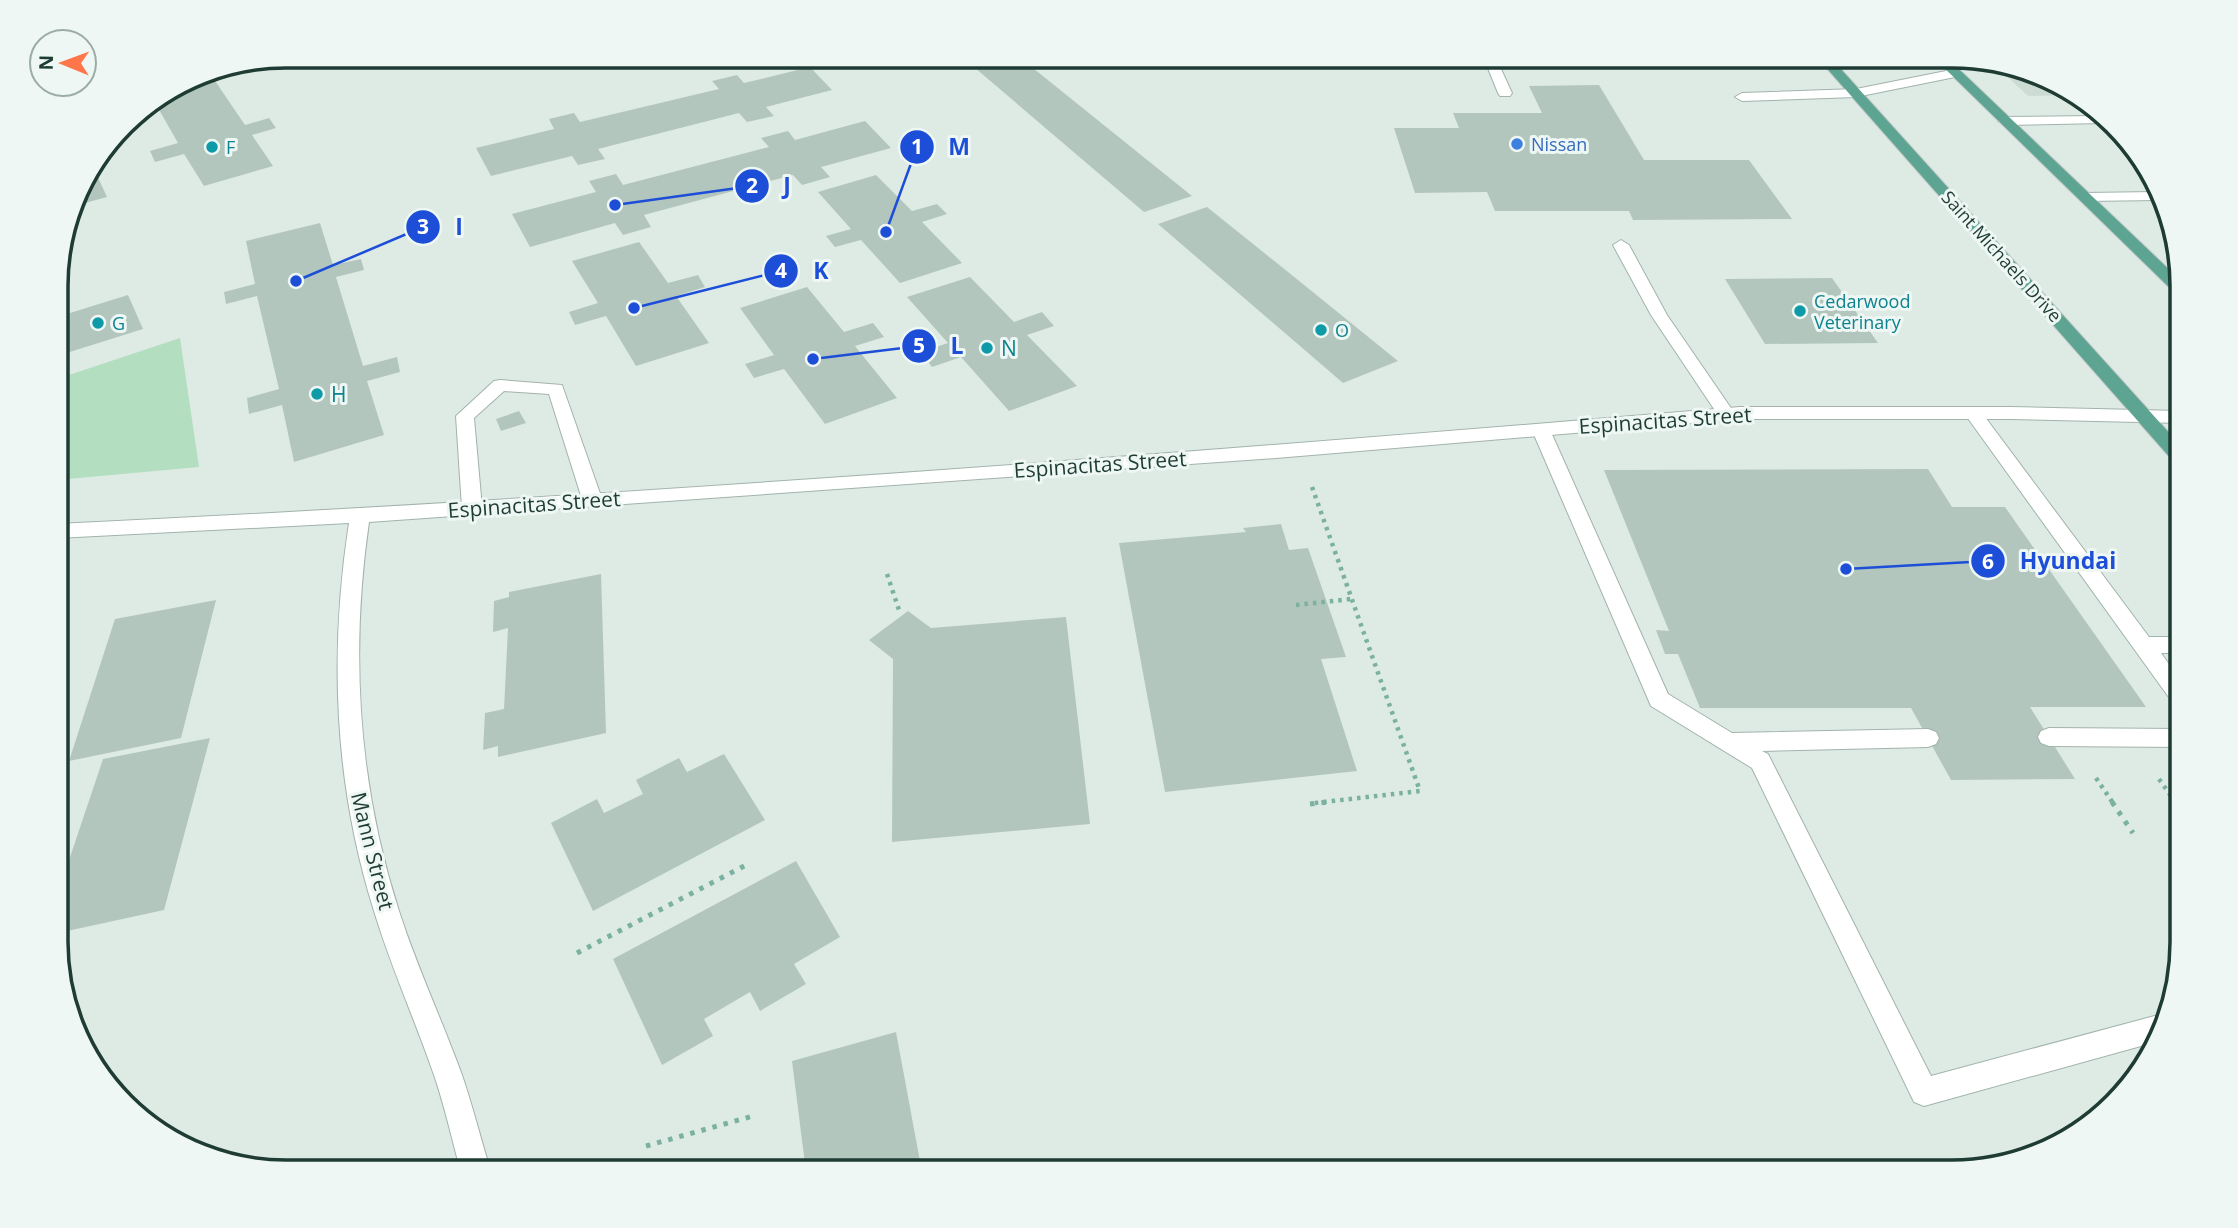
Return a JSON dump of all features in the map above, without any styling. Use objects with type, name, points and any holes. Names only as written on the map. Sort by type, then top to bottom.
[{"type":"main road","name":"Saint Michaels Drive","points":[[1833,68],[2170,445]]},
{"type":"main road","points":[[1950,68],[2169,279]]},
{"type":"street","points":[[1494,68],[1505,93]]},
{"type":"street","points":[[1742,97],[1856,93],[1956,74]]},
{"type":"street","points":[[2005,121],[2093,120]]},
{"type":"street","points":[[2085,197],[2150,196]]},
{"type":"street","points":[[1620,245],[1659,315],[1726,414]]},
{"type":"street","points":[[472,508],[465,416],[500,385],[556,388],[592,499]]},
{"type":"street","points":[[1973,413],[2170,682]]},
{"type":"street","name":"Espinacitas Street","points":[[69,530],[360,516],[1276,452],[1726,414],[1973,413],[2170,416]]},
{"type":"street","points":[[1541,430],[1659,700],[1760,761],[1924,1092],[2151,1030]]},
{"type":"street","name":"Mann Street","points":[[360,516],[350,572],[346,657],[353,756],[360,808],[386,910],[456,1099],[473,1160]]},
{"type":"street","points":[[2144,645],[2170,645]]},
{"type":"street","points":[[2049,737],[2170,738]]},
{"type":"street","points":[[1729,742],[1928,738]]},
{"type":"path","points":[[1308,479],[1420,791],[1310,804]]},
{"type":"path","points":[[887,574],[899,610]]},
{"type":"path","points":[[1296,605],[1351,599]]},
{"type":"path","points":[[2156,775],[2170,795]]},
{"type":"path","points":[[2095,778],[2133,833]]},
{"type":"path","points":[[578,953],[748,864]]},
{"type":"path","points":[[646,1146],[753,1116]]},
{"type":"shaded area","points":[[2006,76],[2056,95],[2028,96]]},
{"type":"green space","points":[[180,338],[199,467],[69,479],[69,375]]},
{"type":"building","points":[[812,69],[832,90],[766,107],[774,116],[747,122],[739,113],[598,149],[605,159],[578,165],[572,156],[491,176],[476,148],[554,129],[549,119],[574,113],[580,122],[719,89],[712,81],[737,75],[744,83]]},
{"type":"building","points":[[976,69],[1034,69],[1192,196],[1144,212]]},
{"type":"building","name":"F","points":[[215,80],[245,125],[269,118],[276,128],[252,135],[273,166],[204,186],[184,154],[155,162],[150,151],[178,143],[159,110],[177,97]]},
{"type":"building","name":"Nissan","points":[[1599,85],[1644,160],[1749,160],[1792,219],[1633,220],[1629,211],[1495,211],[1487,192],[1415,193],[1394,128],[1459,128],[1453,113],[1542,113],[1529,86]]},
{"type":"building","points":[[865,121],[891,148],[821,167],[830,177],[802,185],[793,175],[644,215],[651,227],[623,235],[615,223],[530,247],[512,214],[596,192],[589,181],[616,174],[623,185],[769,147],[761,138],[788,131],[795,140]]},
{"type":"building","points":[[876,175],[912,211],[937,204],[947,214],[922,222],[962,263],[900,283],[861,240],[835,247],[826,236],[851,229],[818,192]]},
{"type":"building","points":[[98,178],[107,197],[85,203]]},
{"type":"building","points":[[1207,207],[1398,361],[1343,383],[1158,224]]},
{"type":"building","points":[[320,223],[333,265],[361,259],[364,270],[336,277],[363,366],[397,357],[400,372],[367,381],[384,435],[294,462],[282,405],[249,414],[247,398],[279,389],[257,296],[226,304],[224,292],[255,284],[246,241]]},
{"type":"building","points":[[639,242],[668,283],[698,275],[705,287],[676,296],[709,343],[636,366],[606,316],[575,325],[569,312],[598,303],[572,261]]},
{"type":"building","name":"N","points":[[970,277],[1014,322],[1042,312],[1054,326],[1027,335],[1077,386],[1009,411],[961,357],[932,367],[921,352],[948,343],[907,297]]},
{"type":"building","name":"Cedarwood Veterinary","points":[[1832,278],[1878,343],[1765,344],[1725,279]]},
{"type":"building","points":[[807,287],[844,332],[873,323],[884,337],[855,346],[897,398],[825,424],[784,369],[754,378],[745,364],[774,355],[740,308]]},
{"type":"building","name":"G","points":[[128,295],[143,329],[69,352],[69,313]]},
{"type":"building","points":[[519,411],[526,423],[501,431],[496,419]]},
{"type":"building","points":[[1928,469],[1952,507],[2005,507],[2146,707],[2030,707],[2075,779],[1951,780],[1911,708],[1700,708],[1678,654],[1665,654],[1656,630],[1669,631],[1604,470]]},
{"type":"building","points":[[1281,524],[1289,550],[1308,548],[1346,657],[1321,659],[1357,771],[1165,792],[1119,543],[1246,532],[1243,528]]},
{"type":"building","points":[[601,574],[606,733],[498,757],[498,746],[483,750],[485,713],[504,709],[508,628],[493,632],[494,601],[509,597],[509,592]]},
{"type":"building","points":[[216,600],[181,738],[69,761],[115,619]]},
{"type":"building","points":[[908,611],[931,628],[1066,617],[1090,824],[892,842],[893,659],[869,640]]},
{"type":"building","points":[[210,738],[164,910],[68,931],[68,863],[103,759]]},
{"type":"building","points":[[724,754],[765,820],[593,911],[551,823],[597,799],[604,813],[643,794],[636,780],[679,758],[687,772]]},
{"type":"building","points":[[796,861],[840,937],[794,964],[806,984],[760,1011],[750,992],[704,1019],[713,1036],[662,1065],[613,959]]},
{"type":"building","points":[[896,1032],[920,1160],[804,1160],[792,1061]]},
{"type":"place","name":"Nissan","points":[[1517,144]]},
{"type":"place","name":"F","points":[[212,147]]},
{"type":"place","name":"J","points":[[615,205]]},
{"type":"place","name":"M","points":[[886,232]]},
{"type":"place","name":"I","points":[[296,281]]},
{"type":"place","name":"K","points":[[634,308]]},
{"type":"place","name":"Cedarwood Veterinary","points":[[1800,311]]},
{"type":"place","name":"G","points":[[98,323]]},
{"type":"place","name":"O","points":[[1321,330]]},
{"type":"place","name":"N","points":[[987,348]]},
{"type":"place","name":"L","points":[[813,359]]},
{"type":"place","name":"H","points":[[317,394]]},
{"type":"place","name":"Hyundai","points":[[1846,569]]}]
